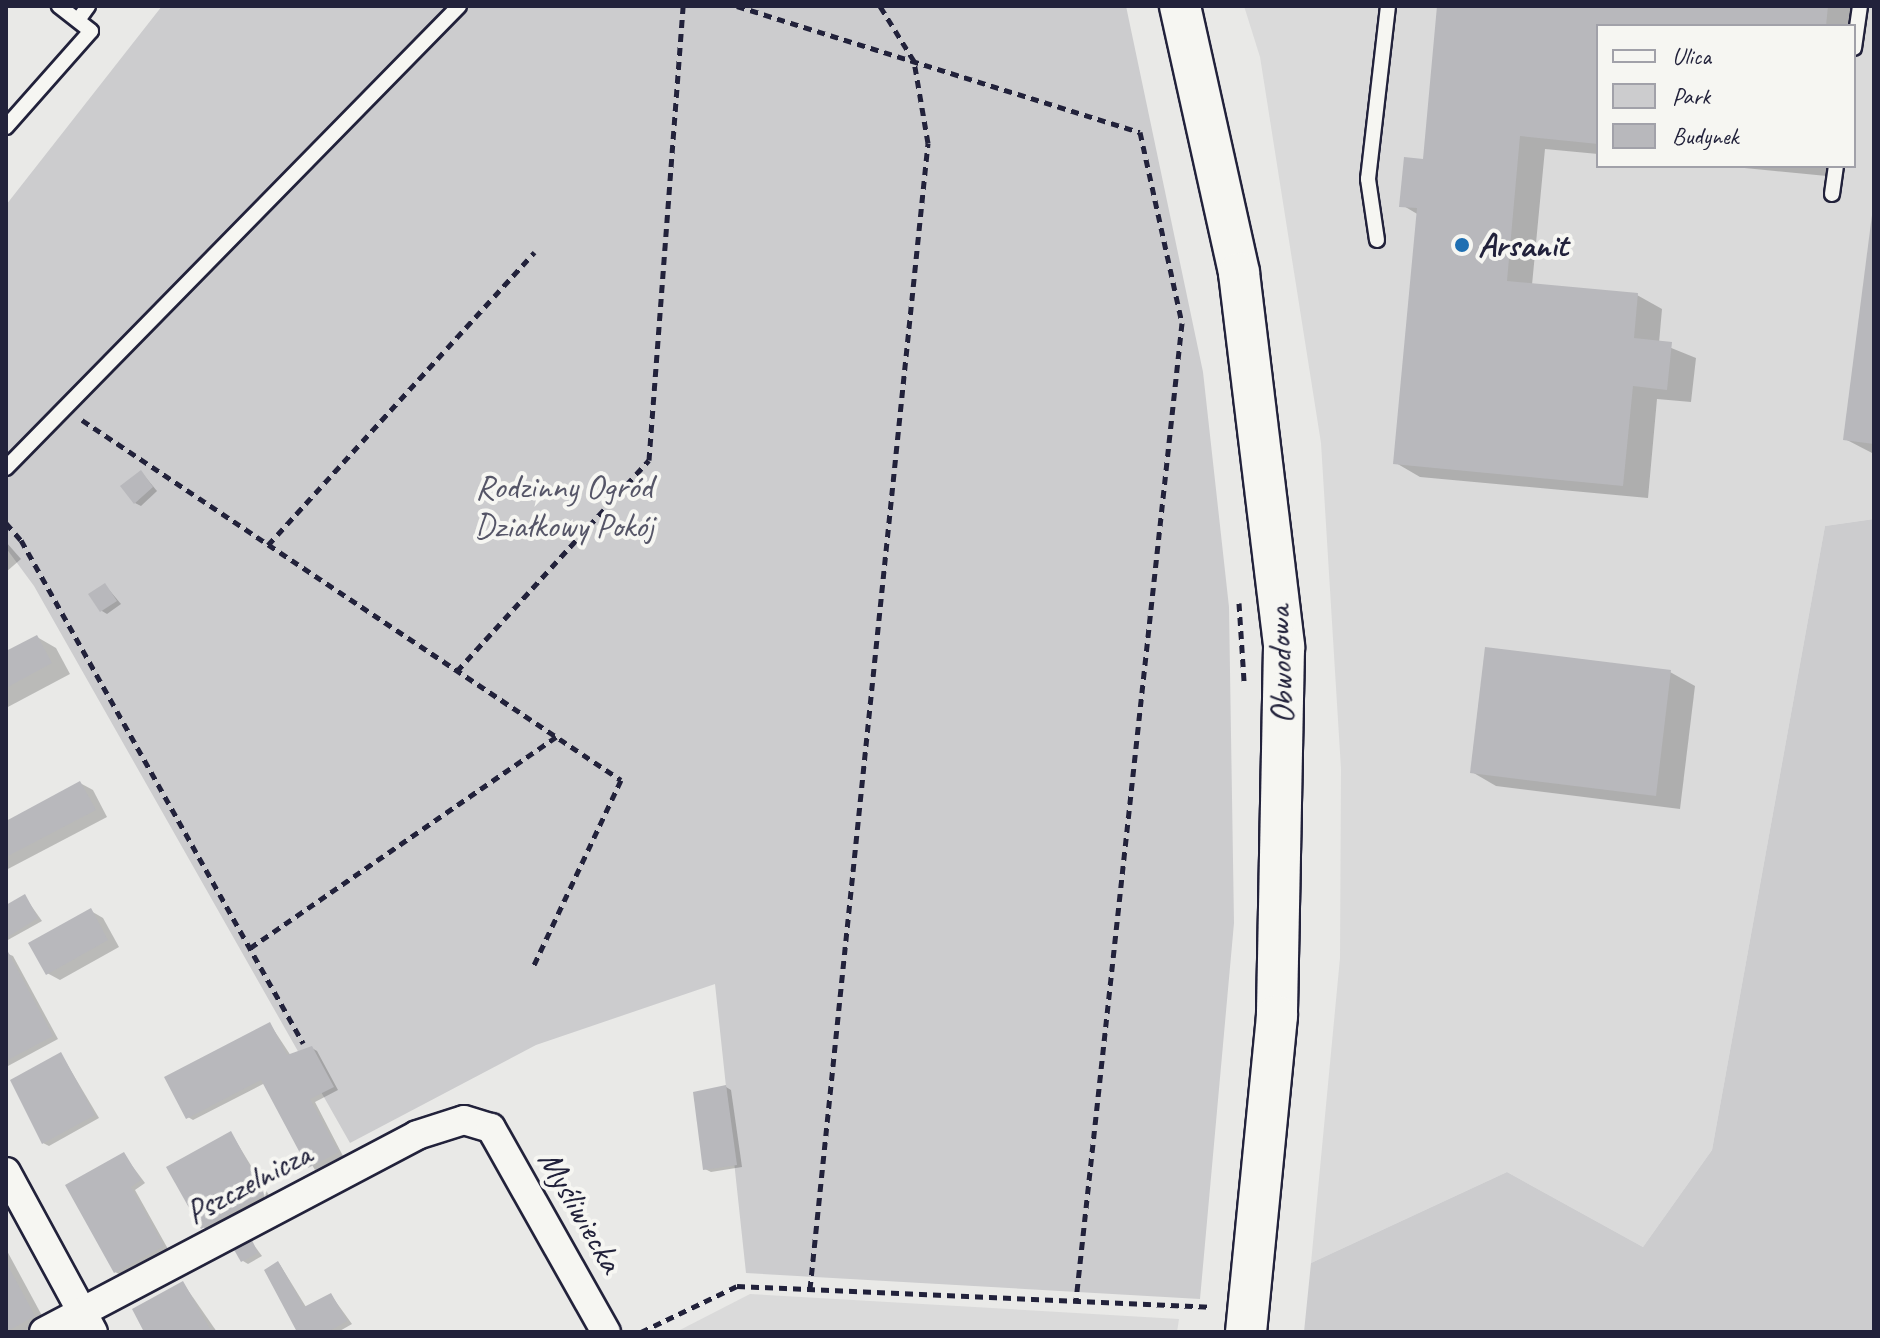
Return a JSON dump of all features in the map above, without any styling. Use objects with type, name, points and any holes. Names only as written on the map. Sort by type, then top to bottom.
[{"type":"street","name":"Obwodowa","points":[[1180,6],[1239,273],[1284,647],[1277,1016],[1246,1332]]},
{"type":"street","name":"Pszczelnicza","points":[[44,1332],[87,1322],[417,1135],[464,1120],[491,1128]]},
{"type":"street","name":"Myśliwiecka","points":[[491,1128],[606,1332]]},
{"type":"street","points":[[6,1172],[87,1322]]},
{"type":"lane","points":[[6,127],[91,31],[59,6]]},
{"type":"lane","points":[[78,20],[88,6]]},
{"type":"lane","points":[[6,468],[459,6]]},
{"type":"lane","points":[[1377,240],[1368,179],[1388,6]]},
{"type":"lane","points":[[1856,34],[1860,6]]},
{"type":"lane","points":[[1832,194],[1836,168]]},
{"type":"path","points":[[457,671],[649,460],[683,6]]},
{"type":"path","points":[[737,6],[1140,132],[1182,323],[1076,1301]]},
{"type":"path","points":[[810,1289],[928,143],[914,61],[880,6]]},
{"type":"path","points":[[268,545],[535,252]]},
{"type":"path","points":[[64,408],[621,780],[532,969]]},
{"type":"path","points":[[6,523],[21,540],[303,1043]]},
{"type":"path","points":[[1238,594],[1244,686]]},
{"type":"path","points":[[250,948],[556,737]]},
{"type":"path","points":[[641,1332],[737,1286],[1210,1307]]},
{"type":"path","points":[[1208,1319],[1211,1291]]},
{"type":"shaded area","points":[[1244,6],[1874,6],[1874,519],[1825,526],[1712,1150],[1643,1247],[1507,1172],[1311,1263],[1340,958],[1341,769],[1321,443],[1260,57]]},
{"type":"shaded area","points":[[750,1294],[1179,1319],[1177,1332],[676,1332]]},
{"type":"green space","name":"Rodzinny Ogród Działkowy Pokój","points":[[162,6],[1126,6],[1203,372],[1229,607],[1234,923],[1200,1299],[746,1273],[715,984],[536,1045],[350,1143],[34,586],[6,548],[6,205]]},
{"type":"green space","points":[[1874,519],[1874,1332],[1304,1332],[1311,1263],[1507,1172],[1643,1247],[1712,1150],[1825,526]]},
{"type":"building","name":"Arsanit","points":[[1437,6],[1828,6],[1826,24],[1596,24],[1596,144],[1520,136],[1507,281],[1638,293],[1634,338],[1672,342],[1667,390],[1633,386],[1623,486],[1393,464],[1417,208],[1399,207],[1404,157],[1423,159]]},
{"type":"building","points":[[1874,216],[1874,444],[1843,440]]},
{"type":"building","points":[[141,470],[153,487],[134,504],[120,486]]},
{"type":"building","points":[[105,583],[117,601],[100,612],[88,594]]},
{"type":"building","points":[[37,635],[52,663],[6,688],[6,651]]},
{"type":"building","points":[[1485,647],[1671,670],[1656,796],[1470,773]]},
{"type":"building","points":[[80,781],[96,810],[6,857],[6,821]]},
{"type":"building","points":[[25,894],[38,918],[6,938],[6,905]]},
{"type":"building","points":[[91,908],[108,940],[46,975],[28,943]]},
{"type":"building","points":[[6,948],[53,1036],[6,1061]]},
{"type":"building","points":[[270,1022],[287,1055],[312,1046],[334,1087],[310,1099],[339,1152],[308,1168],[261,1080],[186,1119],[164,1077]]},
{"type":"building","points":[[61,1052],[95,1115],[42,1144],[10,1080]]},
{"type":"building","points":[[726,1085],[737,1165],[703,1170],[693,1092]]},
{"type":"building","points":[[231,1131],[265,1194],[201,1229],[166,1167]]},
{"type":"building","points":[[124,1152],[141,1180],[131,1187],[164,1246],[114,1273],[65,1185]]},
{"type":"building","points":[[251,1238],[258,1253],[241,1262],[233,1248]]},
{"type":"building","points":[[278,1261],[304,1307],[331,1293],[347,1321],[328,1332],[297,1332],[264,1270]]},
{"type":"building","points":[[6,1262],[35,1316],[6,1332]]},
{"type":"building","points":[[183,1281],[210,1329],[217,1332],[144,1332],[132,1309]]},
{"type":"place","name":"Arsanit","points":[[1462,245]]}]
